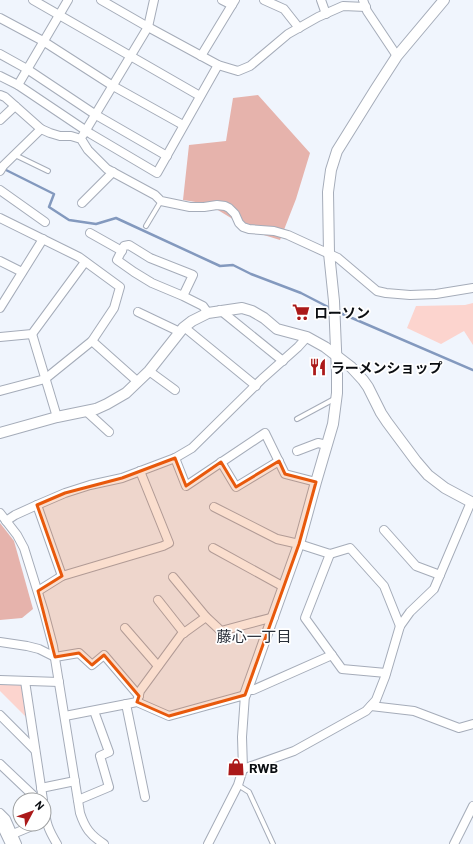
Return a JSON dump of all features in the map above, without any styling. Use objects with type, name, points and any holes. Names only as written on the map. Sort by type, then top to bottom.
[{"type":"street","points":[[33,0],[200,96]]},
{"type":"street","points":[[18,85],[68,0]]},
{"type":"street","points":[[101,0],[218,65],[238,71],[250,66],[288,34],[299,28],[343,6],[364,4],[397,56]]},
{"type":"street","points":[[81,140],[148,27],[154,0]]},
{"type":"street","points":[[202,56],[233,2],[222,0]]},
{"type":"street","points":[[264,0],[284,9],[299,28]]},
{"type":"street","points":[[321,0],[326,14]]},
{"type":"street","points":[[208,844],[238,785],[242,770],[242,736],[246,693],[299,544],[333,424],[337,373],[334,301],[329,253],[328,192],[331,170],[337,150],[374,90],[397,56],[444,0]]},
{"type":"street","points":[[0,18],[43,41],[113,86],[183,125]]},
{"type":"street","points":[[0,54],[27,69],[96,114],[167,156]]},
{"type":"street","points":[[0,76],[18,85],[86,131],[158,173],[183,125],[218,65]]},
{"type":"street","points":[[0,95],[5,97],[41,129],[60,136],[71,136],[81,140],[88,150],[107,169],[155,195],[161,201],[190,207],[204,208],[217,205],[225,206],[232,210],[243,227],[249,229],[274,231],[288,235],[338,258],[377,291],[410,295],[436,294],[473,288]]},
{"type":"street","points":[[0,120],[15,106]]},
{"type":"street","points":[[0,171],[3,166],[41,129]]},
{"type":"street","points":[[82,203],[112,172]]},
{"type":"street","points":[[0,190],[45,222]]},
{"type":"street","points":[[0,218],[79,257],[120,287],[114,308],[92,342],[45,379],[0,391]]},
{"type":"street","points":[[90,233],[122,251]]},
{"type":"street","points":[[1,305],[43,239]]},
{"type":"street","points":[[183,296],[192,275],[150,258],[129,245],[124,246],[117,260],[152,283],[203,306],[208,313]]},
{"type":"street","points":[[0,261],[22,272]]},
{"type":"street","points":[[0,337],[32,334],[85,262]]},
{"type":"street","points":[[0,433],[57,417],[86,411],[116,400],[149,371],[182,329],[192,321],[208,313],[220,310],[242,308],[252,311],[264,318],[277,329],[307,337],[325,347],[351,367],[368,387],[381,413],[416,462],[428,475],[445,488],[472,502],[434,589],[410,612],[400,626],[386,673],[376,700],[371,706],[366,711],[294,751],[242,770]]},
{"type":"street","points":[[220,310],[283,361]]},
{"type":"street","points":[[138,312],[182,329],[256,386]]},
{"type":"street","points":[[32,334],[57,417]]},
{"type":"street","points":[[6,521],[15,515],[65,493],[90,485],[122,478],[175,458],[192,448],[307,337]]},
{"type":"street","points":[[92,342],[138,382]]},
{"type":"street","points":[[149,371],[175,390]]},
{"type":"street","points":[[86,411],[109,432]]},
{"type":"street","points":[[175,458],[186,486],[265,433],[285,474],[316,482]]},
{"type":"street","points":[[297,451],[318,443],[327,445]]},
{"type":"street","points":[[221,462],[236,486],[279,461]]},
{"type":"street","points":[[38,592],[62,576],[169,543],[140,471]]},
{"type":"street","points":[[37,505],[62,576]]},
{"type":"street","points":[[214,507],[277,539],[330,554],[350,548],[384,586],[400,626]]},
{"type":"street","points":[[0,513],[18,535],[24,548],[50,631],[80,813],[86,829],[104,844]]},
{"type":"street","points":[[384,530],[416,566],[440,575]]},
{"type":"street","points":[[213,548],[284,588]]},
{"type":"street","points":[[330,554],[305,618],[342,669],[386,673]]},
{"type":"street","points":[[173,577],[206,618],[221,631],[274,617]]},
{"type":"street","points":[[158,600],[184,633]]},
{"type":"street","points":[[138,699],[140,691],[181,635],[206,618]]},
{"type":"street","points":[[125,628],[158,666]]},
{"type":"street","points":[[0,642],[39,649],[55,657],[80,653],[92,666],[104,655],[138,699],[169,716],[246,693],[332,655]]},
{"type":"street","points":[[0,680],[59,682]]},
{"type":"street","points":[[25,681],[42,792]]},
{"type":"street","points":[[65,716],[126,704],[138,699]]},
{"type":"street","points":[[126,704],[145,796]]},
{"type":"street","points":[[371,706],[414,711],[460,728],[473,724]]},
{"type":"street","points":[[78,800],[109,787],[100,756],[109,752],[94,711]]},
{"type":"street","points":[[0,715],[35,750]]},
{"type":"street","points":[[0,764],[30,792]]},
{"type":"street","points":[[41,788],[75,781]]},
{"type":"street","points":[[454,844],[473,806]]},
{"type":"street","points":[[0,813],[6,819],[17,844]]},
{"type":"street","points":[[0,823],[10,844]]},
{"type":"street","points":[[13,834],[18,832]]},
{"type":"street","points":[[50,832],[57,844]]},
{"type":"lane","points":[[15,155],[48,171]]},
{"type":"lane","points":[[146,226],[161,201]]},
{"type":"lane","points":[[297,419],[336,397]]},
{"type":"lane","points":[[238,785],[249,792],[273,844]]},
{"type":"highlighted area","points":[[175,458],[186,486],[221,462],[236,487],[279,461],[285,474],[316,482],[299,544],[245,695],[169,716],[137,702],[139,696],[104,655],[92,665],[79,653],[55,657],[38,591],[62,576],[37,505],[65,493],[122,478]]},
{"type":"shaded area","points":[[258,95],[310,153],[296,199],[280,240],[254,232],[208,204],[183,200],[189,145],[226,141],[233,98]]},
{"type":"shaded area","points":[[473,303],[473,345],[464,331],[441,344],[407,328],[416,306],[465,305]]},
{"type":"shaded area","points":[[0,523],[14,541],[33,609],[22,618],[0,620]]},
{"type":"shaded area","points":[[0,684],[22,684],[26,717],[0,691]]},
{"type":"waterway","points":[[4,169],[54,194],[49,207],[69,220],[96,224],[116,218],[220,266],[233,265],[251,274],[301,293],[332,309]]},
{"type":"waterway","points":[[338,312],[473,370]]},
{"type":"place","name":"ローソン","points":[[301,312]]},
{"type":"place","name":"ラーメンショップ","points":[[318,367]]},
{"type":"place","name":"RWB","points":[[236,767]]},
{"type":"district","name":"藤心一丁目","points":[[254,636]]}]
